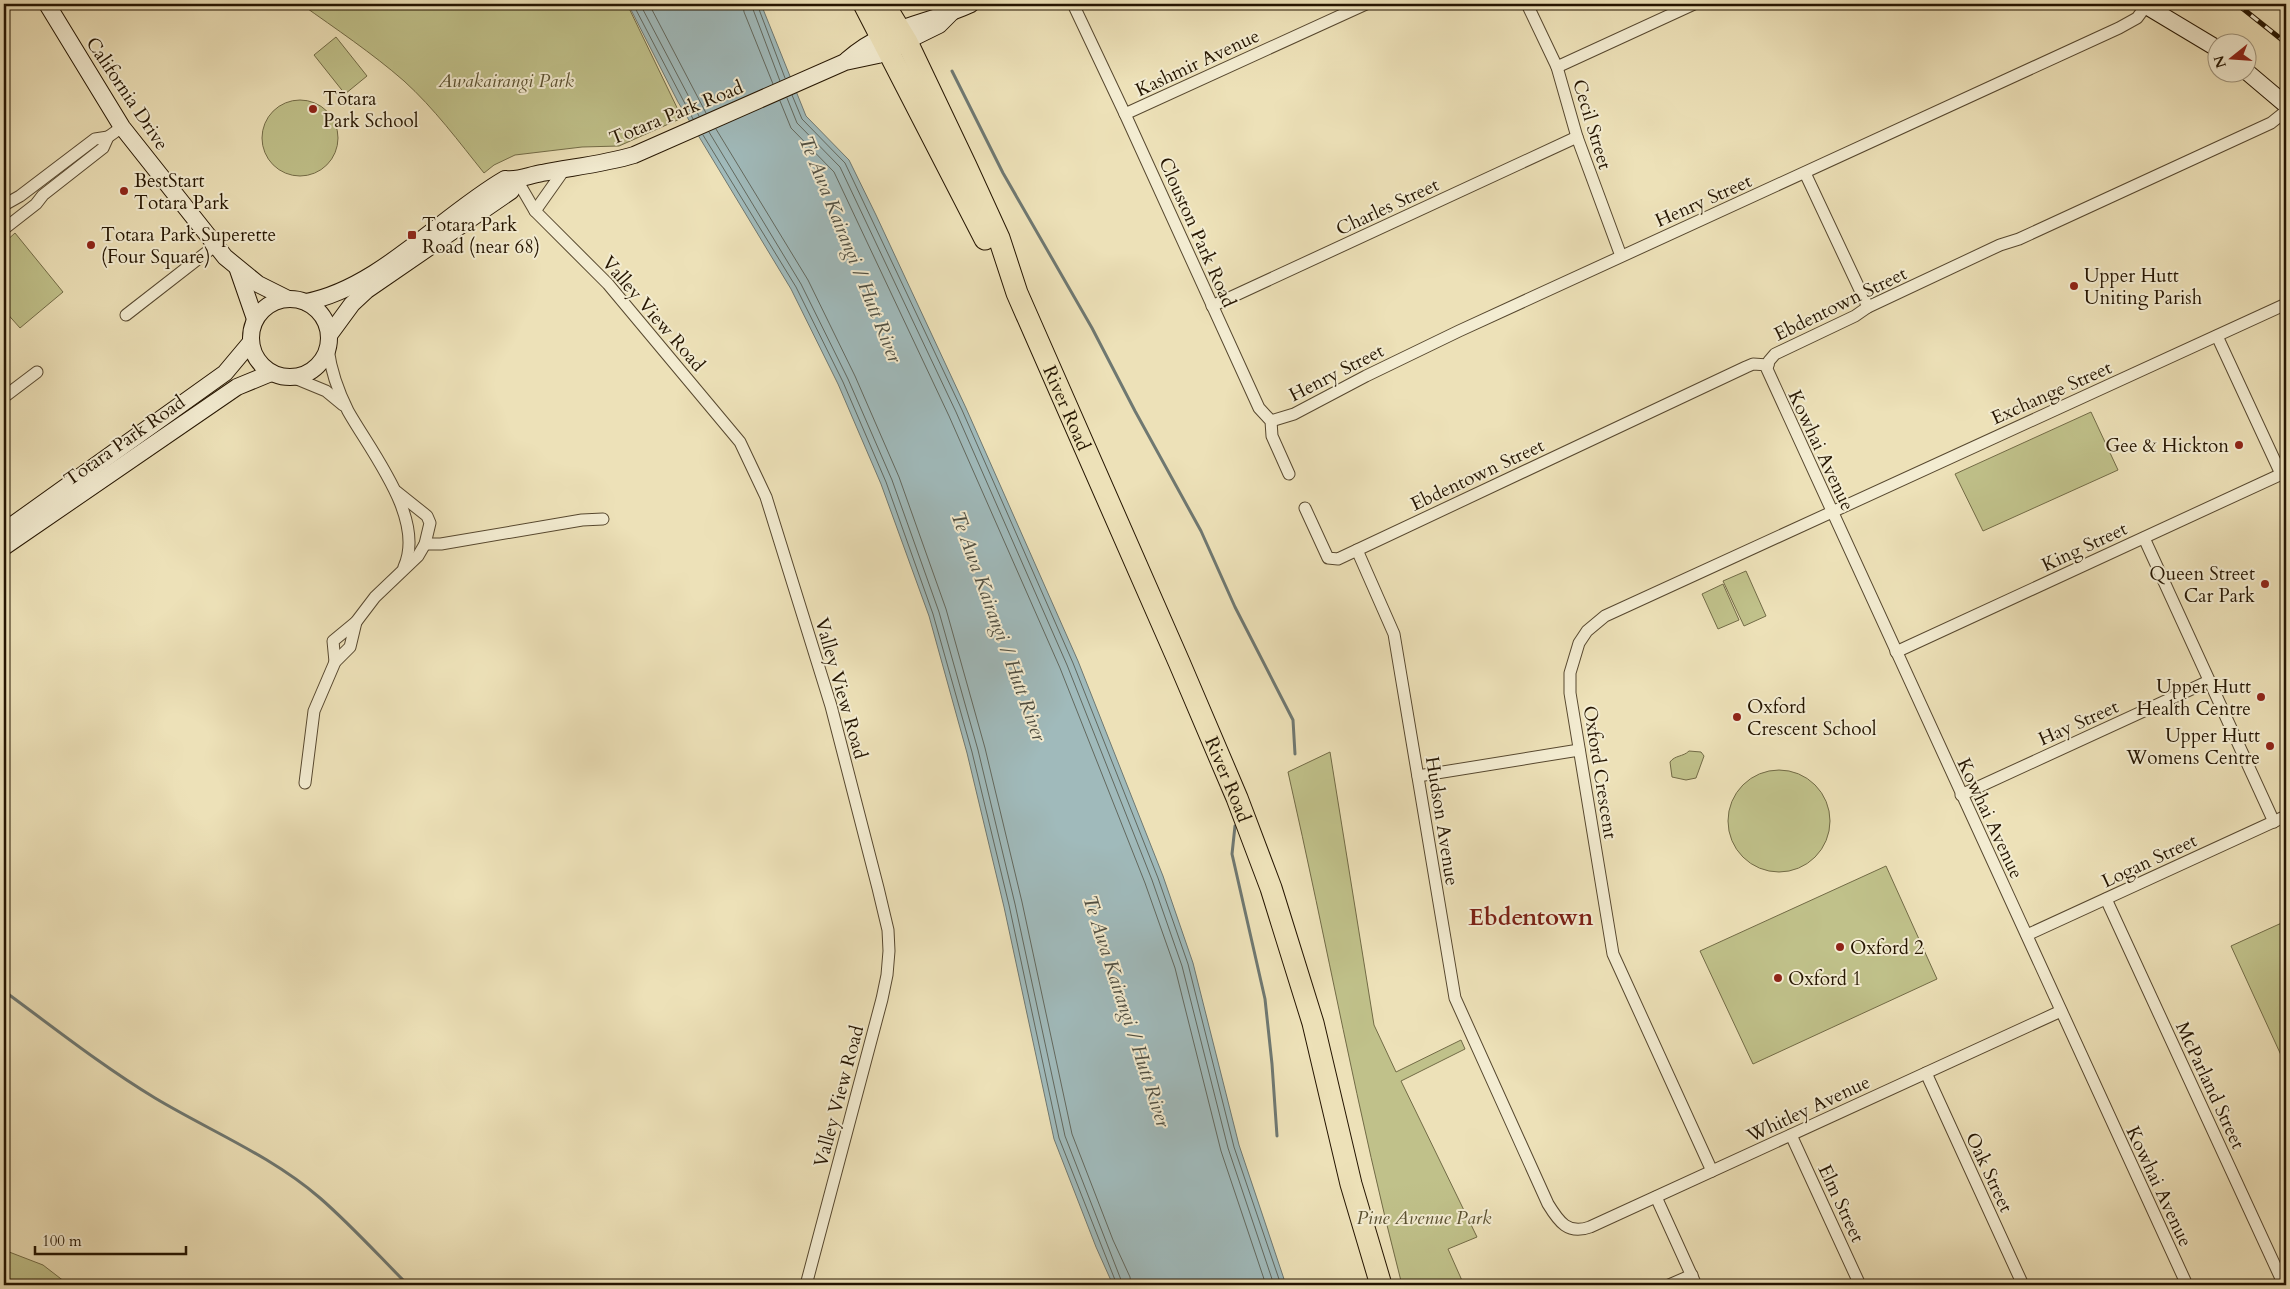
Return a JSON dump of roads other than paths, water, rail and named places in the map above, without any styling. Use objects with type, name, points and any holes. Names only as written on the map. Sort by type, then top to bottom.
[{"type":"highway","name":"River Road","points":[[864,4],[894,39]]},
{"type":"highway","name":"River Road","points":[[884,4],[894,39],[999,238],[1017,293],[1186,679],[1271,888],[1311,1015],[1354,1193],[1381,1285]]},
{"type":"street","name":"California Drive","points":[[47,4],[122,127],[216,246],[238,270],[258,284],[286,298]]},
{"type":"street","name":"Totara Park Road","points":[[306,302],[323,298],[358,284],[505,179],[517,180],[536,174],[634,155],[845,62],[871,41],[894,39],[938,24],[951,13],[971,4]]},
{"type":"street","name":"Clouston Park Road","points":[[1073,4],[1259,408],[1270,421],[1272,436],[1289,474]]},
{"type":"street","name":"Kashmir Avenue","points":[[1125,114],[1366,4]]},
{"type":"street","name":"Cecil Street","points":[[1527,4],[1557,67],[1577,137],[1622,256]]},
{"type":"street","points":[[1557,67],[1694,4]]},
{"type":"street","points":[[2144,5],[2208,43]]},
{"type":"street","name":"Henry Street","points":[[1270,421],[1294,414],[1383,368],[1622,256],[2119,28],[2138,18],[2144,5]]},
{"type":"street","points":[[2258,81],[2286,105]]},
{"type":"street","name":"Ebdentown Street","points":[[1305,508],[1328,558],[1338,559],[1746,367],[1753,364],[1768,365],[1775,354],[1854,316],[1868,307],[2270,123],[2286,110]]},
{"type":"street","points":[[4,205],[20,196],[95,139],[108,137],[122,127]]},
{"type":"street","points":[[4,229],[36,204],[43,195],[103,148],[108,137]]},
{"type":"street","name":"Charles Street","points":[[1212,306],[1577,137]]},
{"type":"street","points":[[535,211],[564,170]]},
{"type":"street","points":[[1805,173],[1868,307]]},
{"type":"street","points":[[292,378],[304,375],[315,369],[323,360],[329,342],[352,304],[367,290],[511,191],[517,180]]},
{"type":"street","name":"Valley View Road","points":[[517,180],[535,211],[608,284],[740,442],[769,506],[831,706],[888,930],[887,974],[806,1285]]},
{"type":"street","points":[[126,315],[216,246]]},
{"type":"street","name":"California Drive","points":[[238,270],[256,319]]},
{"type":"street","points":[[348,410],[326,391],[271,372],[258,360],[251,342],[256,319],[268,305],[286,298],[306,302],[323,315],[329,342],[333,377],[348,410],[397,492],[411,547],[404,568]]},
{"type":"street","name":"Exchange Street","points":[[1832,513],[2286,304]]},
{"type":"street","points":[[2217,336],[2284,473]]},
{"type":"street","name":"Totara Park Road","points":[[4,531],[225,373],[251,342]]},
{"type":"street","name":"Kowhai Avenue","points":[[1768,365],[1770,377],[2187,1285]]},
{"type":"street","points":[[4,397],[37,372]]},
{"type":"street","name":"Totara Park Road","points":[[4,548],[236,387],[271,372]]},
{"type":"street","name":"King Street","points":[[1896,652],[2284,473]]},
{"type":"street","points":[[335,662],[333,641],[356,622],[375,597],[418,556],[426,544],[430,523],[427,516],[397,492]]},
{"type":"street","name":"Oxford Crescent","points":[[1712,1171],[1613,954],[1570,693],[1570,673],[1579,643],[1596,622],[1832,513]]},
{"type":"street","points":[[426,544],[441,544],[603,518]]},
{"type":"street","points":[[2144,538],[2274,822]]},
{"type":"street","name":"Hudson Avenue","points":[[1357,550],[1394,634],[1455,998],[1548,1204],[1558,1222],[1568,1229]]},
{"type":"street","points":[[305,783],[314,711],[335,662],[350,647],[356,622]]},
{"type":"street","name":"Hay Street","points":[[1961,794],[2209,681]]},
{"type":"street","points":[[1418,776],[1579,750]]},
{"type":"street","name":"Logan Street","points":[[2027,935],[2286,816]]},
{"type":"street","name":"McParland Street","points":[[2106,899],[2284,1285]]},
{"type":"street","name":"Whitley Avenue","points":[[1568,1229],[1578,1230],[1590,1227],[2061,1011]]},
{"type":"street","name":"Oak Street","points":[[1926,1073],[2024,1285]]},
{"type":"street","name":"Elm Street","points":[[1791,1135],[1860,1285]]},
{"type":"street","points":[[1656,1197],[1694,1280],[1669,1285]]},
{"type":"water","name":"Te Awa Kairangi / Hutt River","points":[[628,4],[761,4],[806,116],[849,160],[966,408],[1078,661],[1163,876],[1193,963],[1239,1145],[1286,1285],[1113,1285],[1096,1247],[1054,1139],[1004,907],[967,753],[929,616],[881,484],[838,384],[791,289],[678,102]]},
{"type":"waterway","points":[[952,71],[1003,173],[1092,328],[1201,531],[1235,607],[1293,720],[1295,754]]},
{"type":"waterway","points":[[1235,826],[1232,854],[1265,999],[1277,1136]]},
{"type":"waterway","points":[[4,991],[135,1086],[260,1156],[301,1183],[343,1219],[408,1285]]},
{"type":"railway","points":[[2237,4],[2286,43]]},
{"type":"place","name":"Tōtara Park School","points":[[313,109]]},
{"type":"place","name":"BestStart Totara Park","points":[[124,191]]},
{"type":"place","name":"Totara Park Road (near 68)","points":[[412,235]]},
{"type":"place","name":"Totara Park Superette (Four Square)","points":[[91,245]]},
{"type":"place","name":"Upper Hutt Uniting Parish","points":[[2074,286]]},
{"type":"place","name":"Gee & Hickton","points":[[2239,445]]},
{"type":"place","name":"Queen Street Car Park","points":[[2265,584]]},
{"type":"place","name":"Upper Hutt Health Centre","points":[[2261,697]]},
{"type":"place","name":"Oxford Crescent School","points":[[1737,717]]},
{"type":"place","name":"Upper Hutt Womens Centre","points":[[2270,746]]},
{"type":"place","name":"Oxford 2","points":[[1840,947]]},
{"type":"place","name":"Oxford 1","points":[[1778,978]]},
{"type":"district","name":"Ebdentown","points":[[1531,917]]},
{"type":"park label","name":"Awakairangi Park","points":[[506,80]]},
{"type":"park label","name":"Pine Avenue Park","points":[[1424,1217]]}]
